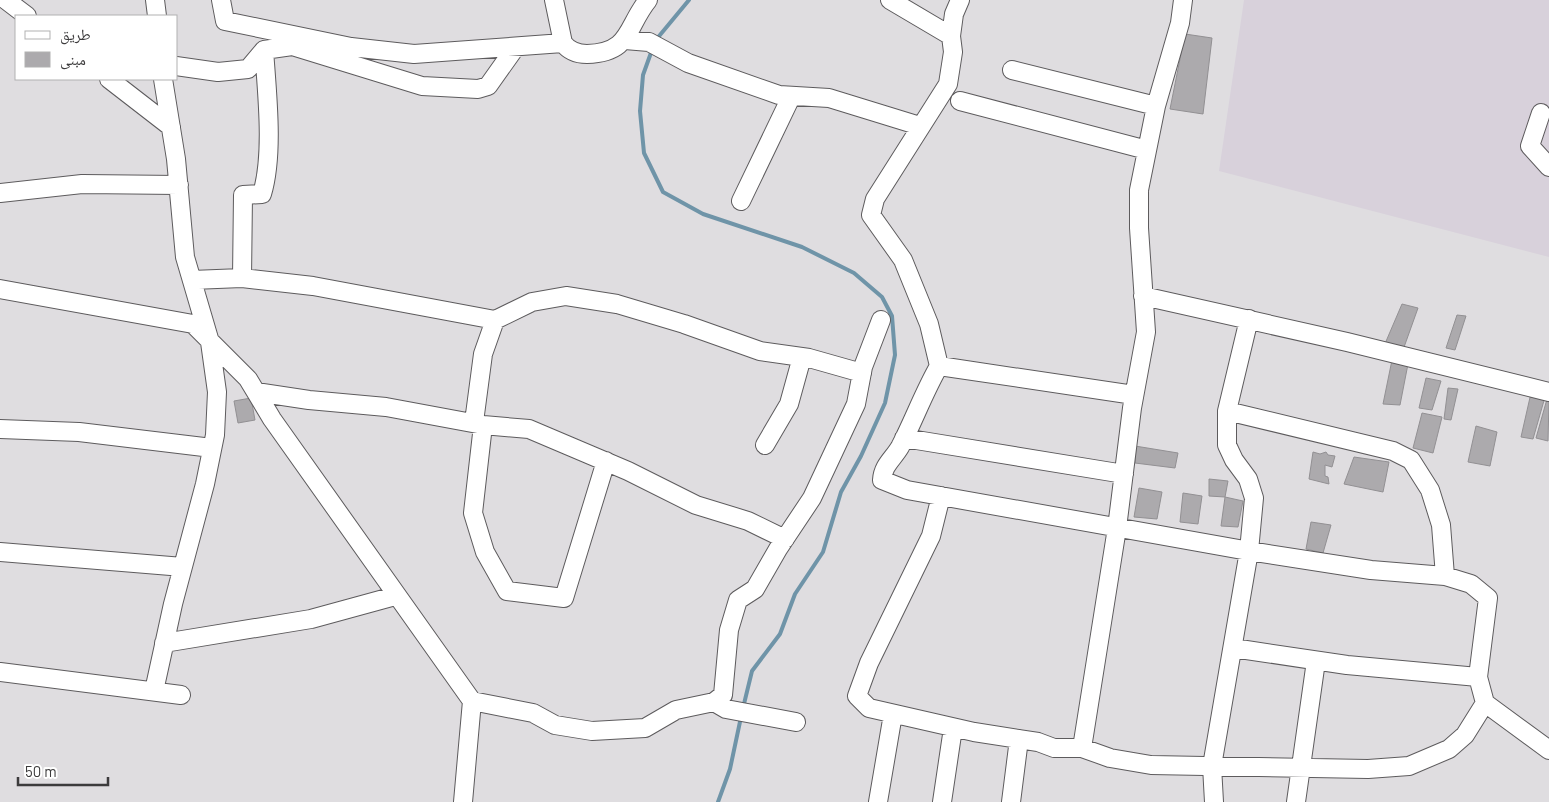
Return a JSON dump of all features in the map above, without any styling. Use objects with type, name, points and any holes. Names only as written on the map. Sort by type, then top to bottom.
[{"type":"street","points":[[6,0],[26,15]]},
{"type":"street","points":[[155,0],[157,15]]},
{"type":"street","points":[[221,0],[225,21],[350,47],[414,54],[563,43]]},
{"type":"street","points":[[554,0],[563,43],[568,49],[582,54],[612,50],[625,40],[648,0]]},
{"type":"street","points":[[890,0],[951,36]]},
{"type":"street","points":[[960,0],[954,14],[951,36],[953,52],[948,84],[875,199],[871,215],[903,260],[929,324],[939,366],[904,438],[883,469],[882,480],[907,490],[1117,528],[1371,570],[1445,576],[1471,584],[1488,598],[1478,678],[1485,703],[1549,750]]},
{"type":"street","points":[[1082,748],[1117,528],[1134,395],[1146,332],[1139,190],[1156,106],[1180,23],[1183,0]]},
{"type":"street","points":[[625,40],[649,42],[688,63],[764,91],[791,97],[829,98],[920,126]]},
{"type":"street","points":[[178,66],[218,72],[248,69],[264,50],[292,46],[422,86],[478,89],[488,86],[515,48]]},
{"type":"street","points":[[242,278],[243,195],[262,194],[267,176],[267,93],[264,50]]},
{"type":"street","points":[[1012,70],[1156,106]]},
{"type":"street","points":[[110,80],[171,127]]},
{"type":"street","points":[[154,691],[164,643],[205,484],[212,448],[218,392],[210,342],[185,257],[179,185],[163,80]]},
{"type":"street","points":[[741,201],[791,97]]},
{"type":"street","points":[[960,101],[1147,150]]},
{"type":"street","points":[[1541,113],[1530,146],[1549,167]]},
{"type":"street","points":[[0,193],[82,184],[179,185]]},
{"type":"street","points":[[192,280],[242,278],[313,286],[495,320],[532,302],[566,296],[617,304],[760,350],[802,357],[862,373]]},
{"type":"street","points":[[0,289],[192,324],[248,379],[272,418],[358,539],[395,596],[472,701],[463,802]]},
{"type":"street","points":[[1143,296],[1248,318],[1549,392]]},
{"type":"street","points":[[1214,802],[1212,766],[1249,551],[1254,498],[1248,478],[1234,460],[1227,445],[1227,411],[1248,318]]},
{"type":"street","points":[[495,320],[483,354],[474,513],[485,552],[507,592],[564,598],[606,461]]},
{"type":"street","points":[[472,701],[533,713],[555,725],[592,731],[645,728],[676,710],[714,702],[723,695],[729,630],[738,600],[755,590],[812,498],[840,442],[856,404],[862,373],[881,320]]},
{"type":"street","points":[[765,445],[789,404],[802,357]]},
{"type":"street","points":[[939,366],[1134,395]]},
{"type":"street","points":[[256,392],[309,400],[386,407],[478,424],[530,429],[606,461],[696,505],[748,521],[785,539]]},
{"type":"street","points":[[1227,411],[1393,451],[1411,460],[1430,490],[1441,525],[1445,576]]},
{"type":"street","points":[[0,428],[80,432],[212,448]]},
{"type":"street","points":[[904,438],[1124,474]]},
{"type":"street","points":[[941,496],[931,536],[869,664],[857,696],[869,708],[953,728],[1038,742],[1054,748],[1082,748],[1110,758],[1151,765],[1368,769],[1409,766],[1449,749],[1465,735],[1485,703]]},
{"type":"street","points":[[0,552],[183,567]]},
{"type":"street","points":[[164,643],[311,619],[395,596]]},
{"type":"street","points":[[1233,648],[1316,661],[1478,678]]},
{"type":"street","points":[[1296,802],[1299,768],[1316,661]]},
{"type":"street","points":[[0,672],[181,695]]},
{"type":"street","points":[[714,702],[726,709],[796,722]]},
{"type":"street","points":[[878,802],[893,714]]},
{"type":"street","points":[[942,802],[953,728]]},
{"type":"street","points":[[1011,802],[1019,739]]},
{"type":"shaded area","points":[[1244,0],[1549,0],[1549,257],[1219,171]]},
{"type":"building","points":[[1185,34],[1212,38],[1203,114],[1170,109]]},
{"type":"building","points":[[1402,304],[1418,308],[1403,350],[1384,346]]},
{"type":"building","points":[[1457,315],[1466,316],[1455,350],[1446,348]]},
{"type":"building","points":[[1392,360],[1408,364],[1400,405],[1383,404]]},
{"type":"building","points":[[1426,378],[1441,381],[1432,410],[1419,408]]},
{"type":"building","points":[[1448,388],[1458,389],[1451,420],[1444,419]]},
{"type":"building","points":[[1531,393],[1545,397],[1533,439],[1521,437]]},
{"type":"building","points":[[251,398],[255,420],[238,423],[234,401]]},
{"type":"building","points":[[1547,399],[1549,399],[1548,441],[1536,438]]},
{"type":"building","points":[[1422,413],[1442,417],[1433,453],[1413,448]]},
{"type":"building","points":[[1476,426],[1497,432],[1490,466],[1468,462]]},
{"type":"building","points":[[1135,446],[1178,453],[1175,468],[1135,463]]},
{"type":"building","points":[[1313,452],[1320,454],[1326,452],[1328,455],[1335,456],[1332,467],[1325,465],[1325,476],[1328,477],[1329,484],[1309,479]]},
{"type":"building","points":[[1354,457],[1389,462],[1383,492],[1344,484]]},
{"type":"building","points":[[1209,479],[1228,481],[1225,497],[1209,496]]},
{"type":"building","points":[[1139,488],[1162,492],[1157,519],[1134,517]]},
{"type":"building","points":[[1183,493],[1202,496],[1198,524],[1180,522]]},
{"type":"building","points":[[1225,497],[1243,501],[1238,527],[1221,526]]},
{"type":"building","points":[[1311,522],[1331,525],[1323,553],[1306,549]]},
{"type":"waterway","points":[[655,41],[689,0]]},
{"type":"waterway","points":[[652,50],[643,75],[640,111],[644,153],[663,192],[703,214],[802,247],[854,273],[882,297],[892,316],[895,355],[885,403],[861,456],[841,492],[823,552],[795,594],[780,634],[752,671],[743,708]]},
{"type":"waterway","points":[[718,802],[730,769],[741,717]]}]
